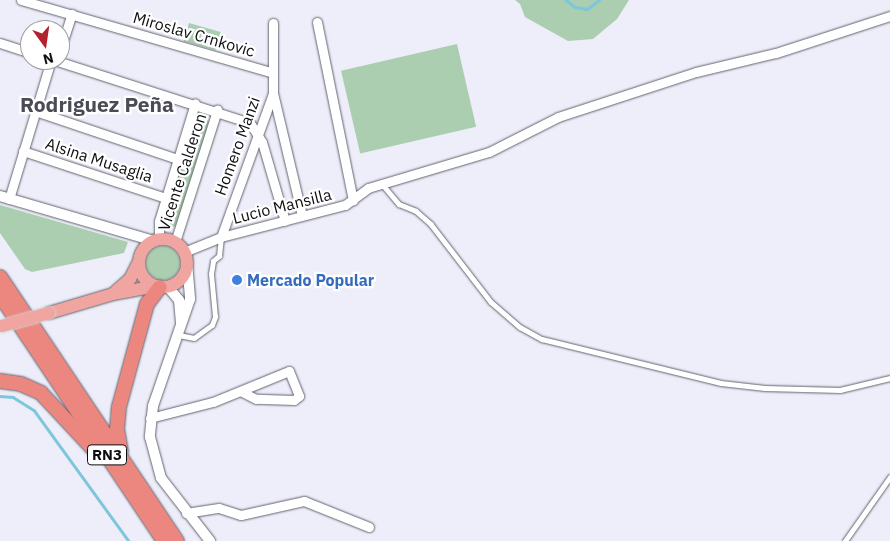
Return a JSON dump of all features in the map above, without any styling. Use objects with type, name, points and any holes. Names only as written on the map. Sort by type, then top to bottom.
[{"type":"highway","name":"RN3","points":[[0,277],[177,541]]},
{"type":"highway","points":[[130,470],[120,450],[117,418],[147,304],[161,287]]},
{"type":"highway","name":"RN3","points":[[0,295],[164,541]]},
{"type":"highway","points":[[0,382],[21,384],[45,396],[130,490]]},
{"type":"main road","points":[[1,327],[113,294],[161,287],[181,278],[186,258],[175,242],[156,240],[142,250],[138,264],[130,279],[113,294]]},
{"type":"main road","points":[[138,264],[143,278],[161,287]]},
{"type":"street","name":"Miroslav Crnkovic","points":[[22,0],[271,72]]},
{"type":"street","points":[[70,20],[72,14]]},
{"type":"street","name":"Lucio Mansilla","points":[[186,258],[221,237],[345,206],[368,188],[489,152],[558,117],[696,72],[776,53],[890,16]]},
{"type":"street","points":[[317,22],[352,200]]},
{"type":"street","points":[[273,23],[271,72],[273,93],[302,216]]},
{"type":"street","points":[[0,43],[20,50]]},
{"type":"street","points":[[70,65],[217,110],[250,123],[257,130],[285,221]]},
{"type":"street","points":[[51,70],[35,110],[23,151],[4,198],[156,240],[158,225],[195,103]]},
{"type":"street","name":"Homero Manzi","points":[[221,237],[257,130],[273,93]]},
{"type":"street","points":[[35,110],[178,159]]},
{"type":"street","name":"Vicente Calderon","points":[[175,242],[217,110]]},
{"type":"street","name":"Alsina Musaglia","points":[[23,151],[166,198]]},
{"type":"street","points":[[186,258],[190,299],[150,418],[154,460],[161,478],[186,513],[210,541]]},
{"type":"street","points":[[161,287],[179,300],[180,333]]},
{"type":"street","points":[[150,418],[242,392],[289,371],[299,396],[294,400],[256,398],[242,392]]},
{"type":"street","points":[[186,513],[219,508],[241,515],[304,501],[369,527]]},
{"type":"lane","points":[[383,185],[399,204],[416,211],[431,224],[491,302],[520,327],[542,339],[720,382],[765,388],[840,390],[890,378]]},
{"type":"lane","points":[[180,333],[194,338],[212,325],[215,316],[211,274],[213,261],[219,256],[221,237]]},
{"type":"lane","points":[[845,541],[890,477]]},
{"type":"green space","points":[[515,0],[629,0],[617,19],[593,39],[568,41],[525,17],[520,4]]},
{"type":"green space","points":[[189,23],[221,32],[215,50],[184,41]]},
{"type":"green space","points":[[457,44],[476,127],[360,154],[341,71]]},
{"type":"green space","points":[[200,113],[206,114],[209,122],[177,226],[168,228],[164,220],[196,118]]},
{"type":"green space","points":[[0,205],[128,242],[124,253],[32,272],[25,269],[0,233]]},
{"type":"green space","points":[[163,246],[170,247],[175,251],[179,256],[179,270],[175,275],[170,279],[163,280],[156,279],[151,275],[147,270],[146,263],[147,256],[151,251],[156,247]]},
{"type":"waterway","points":[[566,0],[575,7],[587,9],[599,0]]},
{"type":"waterway","points":[[0,396],[13,397],[34,410],[129,541]]},
{"type":"place","name":"Mercado Popular","points":[[237,280]]},
{"type":"district","name":"Rodriguez Peña","points":[[97,104]]}]
